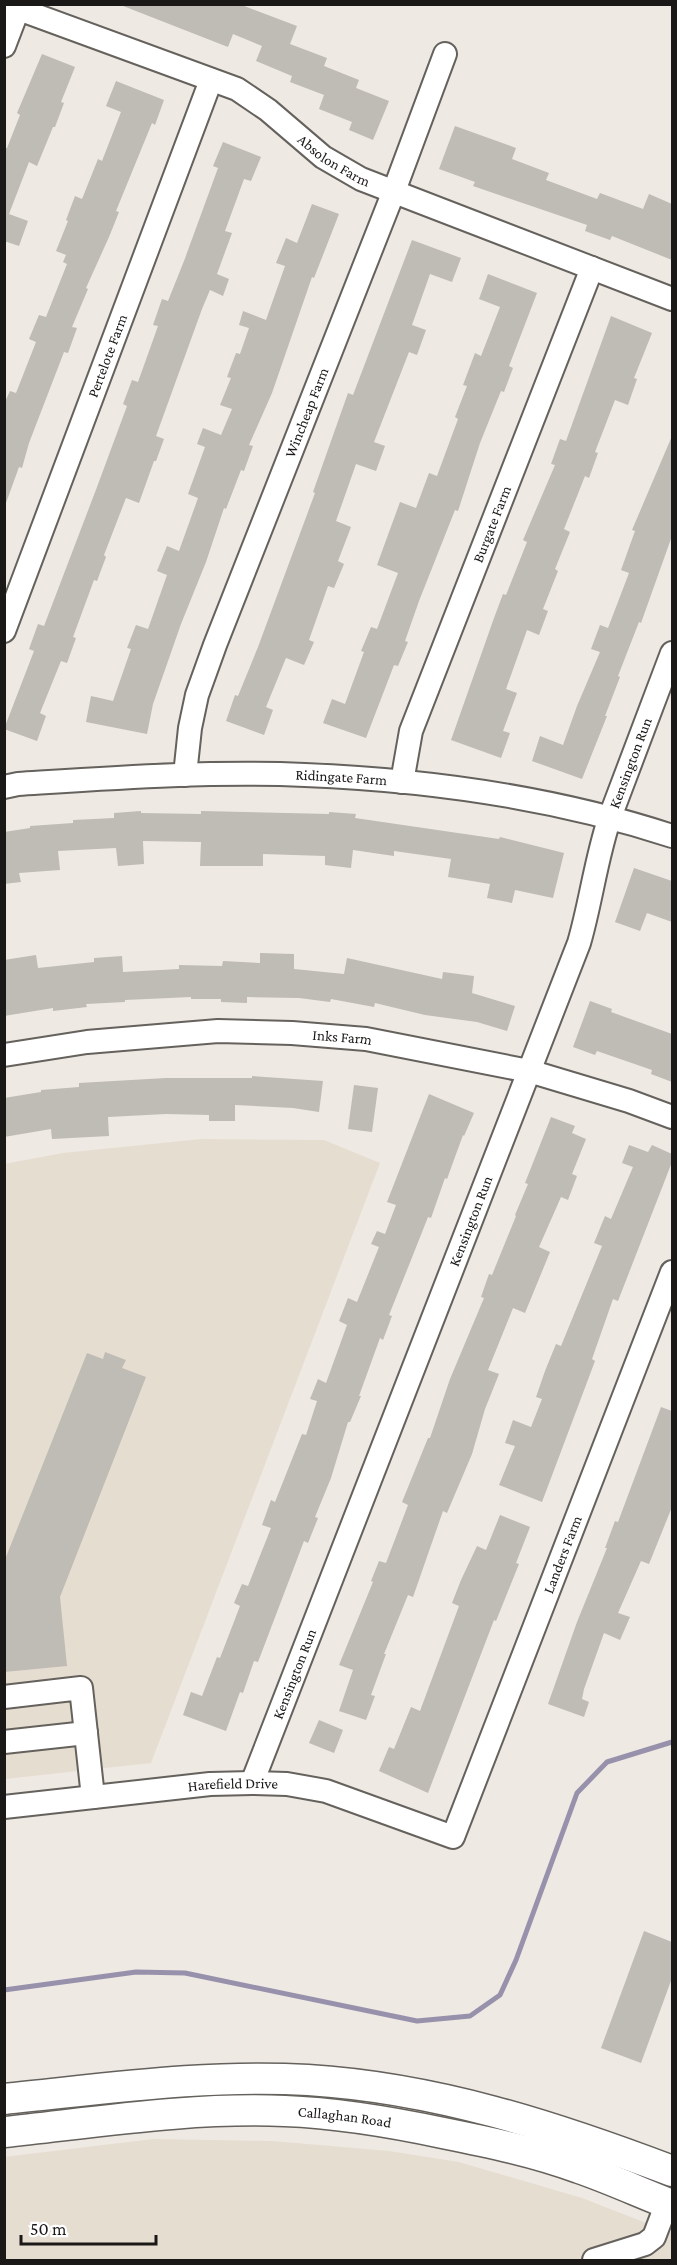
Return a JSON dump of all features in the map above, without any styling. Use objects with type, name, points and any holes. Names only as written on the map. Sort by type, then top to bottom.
[{"type":"main road","name":"Callaghan Road","points":[[4,2099],[204,2080],[308,2080],[365,2086],[467,2103],[589,2140],[672,2171]]},
{"type":"main road","name":"Callaghan Road","points":[[4,2132],[212,2111],[284,2110],[326,2114],[383,2121],[480,2141],[578,2168],[670,2204]]},
{"type":"street","points":[[4,46],[14,6]]},
{"type":"street","name":"Absolon Farm","points":[[14,6],[237,89],[268,110],[323,157],[361,179],[672,299]]},
{"type":"street","name":"Wincheap Farm","points":[[184,775],[197,695],[394,192],[445,54]]},
{"type":"street","name":"Pertelote Farm","points":[[4,632],[212,80]]},
{"type":"street","name":"Burgate Farm","points":[[402,782],[411,731],[592,268]]},
{"type":"street","name":"Kensington Run","points":[[252,1783],[579,943],[589,910],[603,838],[672,653]]},
{"type":"street","name":"Ridingate Farm","points":[[4,787],[18,784],[184,775],[305,775],[402,782],[521,798],[610,817],[672,836]]},
{"type":"street","name":"Inks Farm","points":[[4,1055],[87,1042],[206,1032],[292,1033],[366,1040],[529,1071],[672,1117]]},
{"type":"street","name":"Landers Farm","points":[[453,1837],[672,1272]]},
{"type":"street","points":[[4,1697],[81,1688],[93,1797]]},
{"type":"street","points":[[4,1742],[86,1733]]},
{"type":"street","name":"Harefield Drive","points":[[4,1807],[210,1784],[287,1784],[326,1791],[453,1837]]},
{"type":"street","points":[[594,2260],[645,2244],[654,2237],[670,2204]]},
{"type":"shaded area","points":[[201,1139],[324,1140],[380,1163],[151,1763],[5,1779],[4,1164],[63,1153]]},
{"type":"shaded area","points":[[153,2139],[273,2141],[389,2151],[459,2162],[582,2198],[672,2233],[672,2260],[5,2260],[4,2157]]},
{"type":"building","points":[[118,4],[239,4],[297,26],[290,44],[327,58],[324,66],[359,80],[356,88],[389,101],[373,140],[349,130],[352,122],[319,109],[324,95],[290,82],[292,76],[256,61],[262,46],[233,34],[228,47]]},
{"type":"building","points":[[42,54],[75,67],[61,102],[64,103],[55,127],[53,127],[37,166],[29,162],[9,214],[28,221],[19,246],[4,241],[4,148],[7,148],[20,115],[17,113]]},
{"type":"building","points":[[116,81],[164,100],[155,125],[152,123],[116,211],[119,212],[109,237],[86,288],[88,289],[72,327],[77,328],[68,353],[64,352],[29,443],[22,468],[19,467],[6,503],[4,503],[4,404],[10,391],[16,393],[36,342],[29,339],[39,315],[46,317],[67,264],[63,262],[66,255],[56,251],[75,196],[82,199],[98,159],[102,161],[121,112],[106,106]]},
{"type":"building","points":[[455,126],[516,148],[512,159],[549,173],[546,180],[597,199],[600,193],[643,209],[649,194],[672,204],[672,260],[612,236],[610,240],[585,231],[587,225],[473,186],[475,182],[439,169]]},
{"type":"building","points":[[223,142],[261,157],[251,181],[244,179],[225,231],[232,233],[217,274],[229,279],[223,296],[210,290],[202,309],[156,436],[164,439],[156,461],[154,461],[139,503],[126,498],[104,555],[106,557],[97,581],[94,580],[73,637],[76,638],[67,663],[61,661],[40,713],[46,716],[37,741],[4,729],[34,651],[29,649],[38,624],[44,626],[127,406],[123,404],[132,380],[138,382],[158,326],[153,325],[162,299],[168,301],[184,261],[218,168],[213,166]]},
{"type":"building","points":[[312,204],[339,214],[314,278],[312,277],[272,393],[249,445],[253,446],[244,471],[241,470],[226,509],[224,508],[206,562],[181,624],[153,704],[147,734],[86,722],[91,696],[113,701],[131,649],[127,648],[136,625],[148,629],[167,575],[157,571],[167,546],[179,551],[198,498],[188,494],[205,447],[197,444],[203,428],[221,435],[232,409],[220,405],[231,378],[227,377],[236,353],[240,354],[249,328],[239,325],[243,311],[266,320],[285,266],[276,263],[286,238],[297,243]]},
{"type":"building","points":[[412,240],[461,258],[452,282],[430,274],[412,325],[426,330],[417,355],[409,352],[374,442],[385,446],[376,471],[356,464],[336,521],[351,527],[338,561],[344,564],[334,588],[328,586],[309,640],[314,642],[304,665],[286,658],[266,707],[273,710],[264,735],[226,721],[235,695],[238,696],[258,647],[315,493],[313,492],[348,393],[353,395]]},
{"type":"building","points":[[488,274],[537,293],[509,366],[513,368],[504,392],[501,391],[480,443],[458,511],[455,510],[419,601],[405,641],[408,642],[398,666],[394,665],[366,738],[323,723],[332,699],[345,704],[364,652],[361,651],[371,627],[377,629],[398,573],[377,565],[400,502],[416,508],[429,473],[437,476],[458,419],[455,417],[467,386],[463,385],[475,353],[481,356],[500,307],[479,299]]},
{"type":"building","points":[[611,316],[652,333],[634,378],[637,379],[628,405],[615,400],[595,452],[598,453],[589,478],[585,476],[564,529],[570,532],[555,569],[558,571],[543,609],[548,611],[539,635],[527,630],[506,689],[517,693],[503,731],[510,733],[501,758],[451,740],[503,594],[506,595],[527,542],[523,540],[555,465],[551,464],[560,439],[566,441]]},
{"type":"building","points":[[672,436],[672,536],[641,623],[639,622],[618,676],[620,677],[605,716],[607,716],[582,779],[532,761],[540,736],[563,745],[600,652],[591,649],[600,625],[608,628],[629,573],[621,570],[635,531],[632,530]]},
{"type":"building","points":[[141,811],[141,813],[201,814],[201,811],[356,814],[355,818],[499,839],[500,837],[564,853],[553,898],[515,890],[512,903],[487,898],[490,884],[448,877],[451,859],[394,851],[394,856],[353,850],[351,868],[325,865],[325,856],[263,854],[263,866],[200,866],[201,842],[143,841],[144,864],[118,866],[116,848],[58,851],[60,870],[19,873],[21,882],[4,884],[4,832],[30,828],[30,826],[73,823],[73,820],[114,818],[114,813]]},
{"type":"building","points":[[634,868],[672,881],[672,922],[647,913],[640,931],[615,922]]},
{"type":"building","points":[[260,953],[294,954],[294,969],[344,974],[347,958],[442,979],[443,972],[474,976],[472,993],[515,1006],[507,1031],[477,1022],[425,1015],[375,1003],[374,1007],[331,999],[330,1002],[299,998],[247,997],[247,1003],[221,1002],[221,999],[191,999],[191,997],[125,1000],[125,1002],[86,1004],[87,1007],[53,1011],[53,1008],[4,1016],[4,960],[36,955],[38,968],[94,962],[94,958],[122,956],[123,972],[179,969],[179,965],[222,966],[223,961],[260,963]]},
{"type":"building","points":[[590,1001],[612,1009],[611,1012],[672,1034],[672,1082],[651,1074],[652,1070],[597,1051],[595,1055],[573,1047]]},
{"type":"building","points":[[252,1076],[323,1081],[319,1112],[293,1108],[235,1105],[235,1121],[209,1121],[209,1115],[166,1114],[108,1117],[109,1136],[52,1139],[51,1129],[4,1137],[4,1098],[41,1092],[41,1090],[79,1087],[79,1083],[166,1078],[252,1078]]},
{"type":"building","points":[[354,1085],[378,1088],[372,1132],[348,1129]]},
{"type":"building","points":[[429,1094],[474,1113],[463,1135],[447,1179],[445,1178],[431,1218],[428,1217],[389,1315],[392,1316],[383,1340],[380,1338],[359,1396],[361,1396],[348,1422],[308,1543],[304,1541],[258,1662],[254,1661],[226,1731],[183,1715],[191,1692],[202,1696],[217,1657],[220,1658],[240,1606],[234,1603],[242,1584],[248,1586],[271,1528],[262,1525],[271,1500],[275,1502],[302,1434],[306,1435],[317,1401],[310,1399],[318,1379],[326,1383],[347,1325],[339,1321],[348,1298],[357,1302],[379,1247],[371,1244],[377,1231],[385,1234],[396,1205],[387,1202]]},
{"type":"building","points":[[551,1117],[575,1126],[572,1133],[586,1139],[572,1174],[577,1176],[568,1200],[561,1197],[539,1247],[550,1252],[525,1313],[513,1308],[488,1370],[499,1374],[485,1409],[472,1454],[447,1513],[443,1511],[413,1597],[408,1595],[384,1654],[386,1654],[371,1695],[375,1696],[366,1720],[339,1711],[353,1670],[339,1665],[373,1582],[371,1581],[379,1561],[386,1563],[408,1505],[402,1502],[428,1438],[430,1438],[450,1379],[484,1298],[481,1297],[489,1274],[492,1275],[516,1216],[528,1184],[525,1183]]},
{"type":"building","points":[[629,1145],[648,1152],[652,1145],[672,1154],[672,1162],[618,1301],[613,1299],[592,1359],[595,1361],[542,1502],[499,1485],[515,1446],[505,1443],[513,1420],[531,1427],[542,1399],[536,1397],[545,1371],[556,1344],[561,1346],[602,1246],[594,1243],[605,1216],[611,1219],[633,1167],[622,1163]]},
{"type":"building","points":[[105,1352],[126,1360],[122,1368],[146,1377],[60,1597],[67,1666],[4,1672],[4,1562],[87,1353],[103,1359]]},
{"type":"building","points":[[661,1407],[672,1411],[672,1507],[649,1564],[641,1561],[618,1613],[630,1617],[620,1640],[604,1633],[584,1689],[582,1699],[589,1702],[584,1717],[548,1704],[615,1521],[618,1522]]},
{"type":"building","points":[[500,1515],[530,1527],[516,1563],[519,1564],[496,1621],[494,1620],[428,1793],[379,1771],[389,1747],[394,1749],[411,1707],[420,1711],[459,1606],[452,1603],[461,1580],[477,1546],[486,1550]]},
{"type":"building","points":[[319,1720],[343,1730],[334,1753],[309,1743]]},
{"type":"building","points":[[644,1931],[672,1942],[672,1978],[641,2063],[601,2048]]},
{"type":"waterway","points":[[4,1990],[136,1972],[185,1973],[417,2021],[470,2016],[500,1995],[516,1960],[577,1793],[607,1762],[672,1742]]}]
